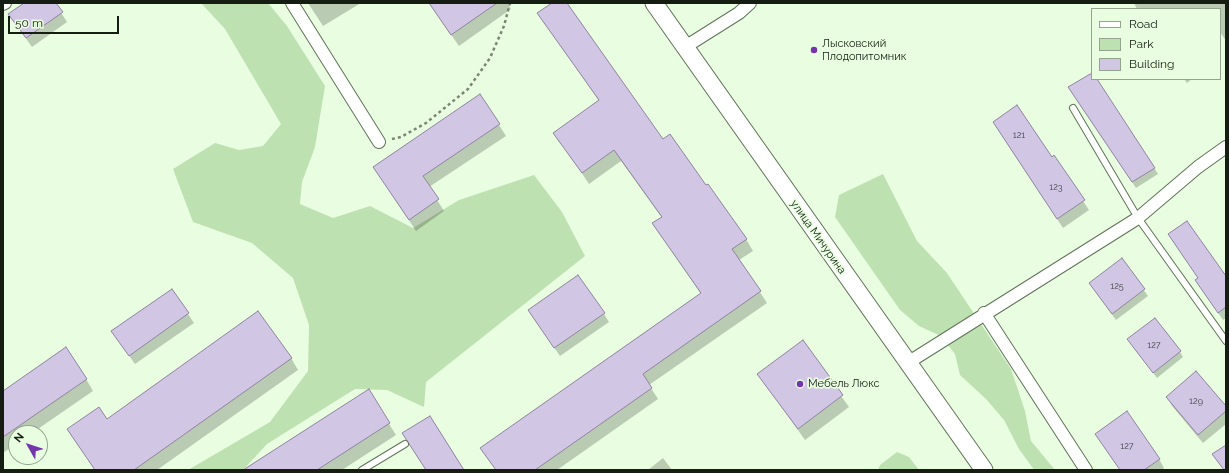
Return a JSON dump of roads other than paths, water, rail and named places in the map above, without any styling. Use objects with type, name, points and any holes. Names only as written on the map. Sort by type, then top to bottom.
[{"type":"main road","name":"улица Мичурина","points":[[654,3],[840,269],[909,362],[984,470]]},
{"type":"street","points":[[292,3],[379,142]]},
{"type":"street","points":[[685,47],[739,13],[750,3]]},
{"type":"street","points":[[909,362],[984,313],[1138,218],[1198,167],[1226,147]]},
{"type":"street","points":[[984,313],[1086,470]]},
{"type":"lane","points":[[1073,108],[1138,218],[1226,341]]},
{"type":"lane","points":[[362,470],[405,444]]},
{"type":"place","name":"Лысковский Плодопитомник","points":[[814,50]]},
{"type":"place","name":"Мебель Люкс","points":[[800,384]]}]
